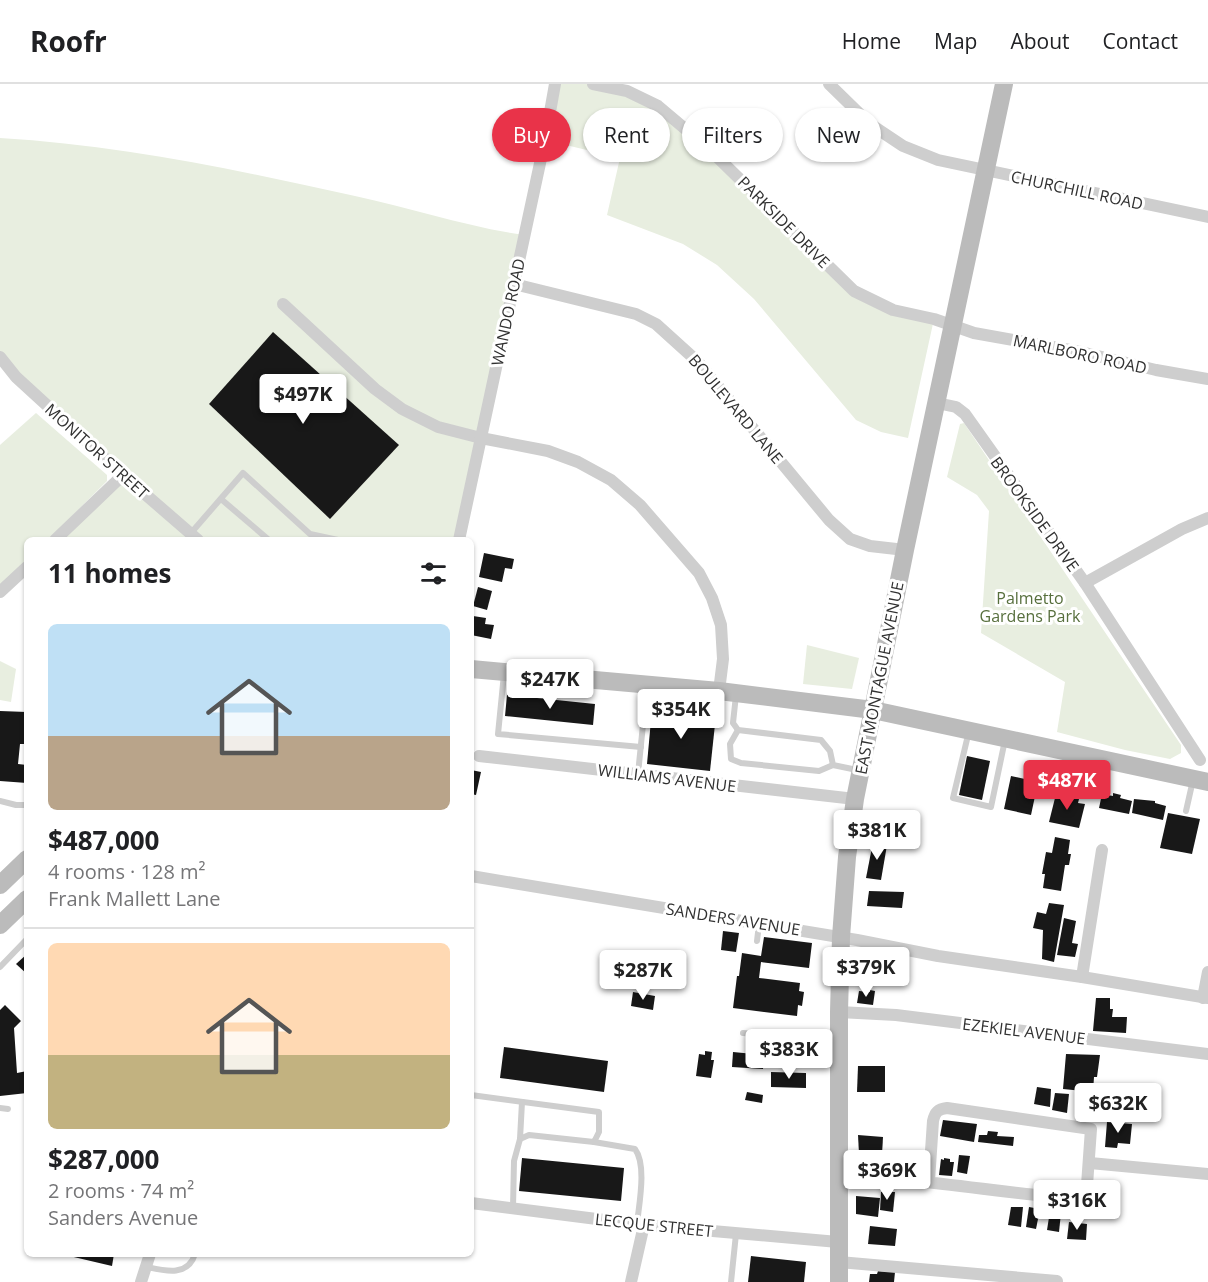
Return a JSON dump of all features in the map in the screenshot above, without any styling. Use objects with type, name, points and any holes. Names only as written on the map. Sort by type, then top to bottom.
[{"type":"main road","name":"EAST MONTAGUE AVENUE","points":[[839,1282],[839,1012],[841,937],[847,857],[855,799],[905,550],[1004,84]]},
{"type":"main road","points":[[474,669],[728,692],[873,710],[1201,780]]},
{"type":"main road","points":[[0,885],[24,862]]},
{"type":"main road","points":[[0,925],[24,902]]},
{"type":"street","name":"WANDO ROAD","points":[[460,537],[555,84]]},
{"type":"street","name":"PARKSIDE DRIVE","points":[[592,84],[627,91],[658,106],[709,149],[854,291],[893,310],[953,326]]},
{"type":"street","name":"CHURCHILL ROAD","points":[[829,84],[870,124],[903,146],[938,160],[1208,218]]},
{"type":"street","name":"BOULEVARD LANE","points":[[514,284],[636,314],[656,324],[698,362],[829,520],[850,538],[870,546],[905,550]]},
{"type":"street","points":[[283,304],[375,389],[402,409],[438,427],[548,452],[578,462],[612,480],[640,505],[699,573],[712,598],[721,626],[728,692]]},
{"type":"street","name":"MARLBORO ROAD","points":[[953,326],[974,333],[1081,352],[1156,370],[1208,379]]},
{"type":"street","name":"MONITOR STREET","points":[[0,357],[16,377],[195,537]]},
{"type":"street","name":"BROOKSIDE DRIVE","points":[[937,403],[956,407],[965,414],[1204,756]]},
{"type":"street","points":[[58,537],[123,475]]},
{"type":"street","points":[[1085,583],[1182,529],[1208,518]]},
{"type":"street","points":[[0,592],[24,570]]},
{"type":"street","name":"WILLIAMS AVENUE","points":[[479,756],[855,799]]},
{"type":"street","points":[[1201,780],[1204,756]]},
{"type":"street","points":[[1082,977],[1102,850]]},
{"type":"street","name":"SANDERS AVENUE","points":[[474,876],[841,937],[938,956],[1206,998]]},
{"type":"street","points":[[1206,998],[1208,972]]},
{"type":"street","name":"EZEKIEL AVENUE","points":[[839,1012],[896,1014],[1208,1054]]},
{"type":"street","points":[[839,1178],[929,1181],[1047,1197],[1086,1199],[1091,1129],[940,1108],[935,1112],[933,1121],[929,1181]]},
{"type":"street","points":[[1090,1163],[1208,1174]]},
{"type":"street","name":"LECQUE STREET","points":[[474,1203],[640,1225],[838,1242]]},
{"type":"street","points":[[631,1282],[640,1225]]},
{"type":"street","points":[[141,1282],[149,1257]]},
{"type":"street","points":[[839,1262],[1057,1281]]},
{"type":"lane","points":[[195,537],[221,499],[243,473],[310,534],[324,537]]},
{"type":"lane","points":[[221,499],[265,537]]},
{"type":"lane","points":[[504,672],[498,734],[640,747]]},
{"type":"lane","points":[[638,774],[647,685]]},
{"type":"lane","points":[[728,692],[733,723],[738,730],[821,740],[830,751],[833,765]]},
{"type":"lane","points":[[738,730],[730,744],[731,759],[741,763],[819,771],[833,765],[861,770]]},
{"type":"lane","points":[[969,731],[953,798],[991,807],[1005,739]]},
{"type":"lane","points":[[1185,811],[1201,780]]},
{"type":"lane","points":[[0,801],[24,810]]},
{"type":"lane","points":[[16,806],[24,805]]},
{"type":"lane","points":[[757,941],[759,924]]},
{"type":"lane","points":[[0,965],[24,942]]},
{"type":"lane","points":[[743,1033],[839,1039]]},
{"type":"lane","points":[[474,1095],[599,1112],[599,1132],[594,1142]]},
{"type":"lane","points":[[513,1208],[514,1161],[520,1139],[522,1102]]},
{"type":"lane","points":[[0,1108],[8,1108]]},
{"type":"lane","points":[[520,1139],[529,1135],[635,1149],[641,1170],[640,1225]]},
{"type":"lane","points":[[731,1282],[735,1234]]},
{"type":"lane","points":[[147,1267],[179,1271],[187,1266],[193,1257]]},
{"type":"green space","points":[[555,84],[593,84],[660,108],[583,108],[583,149],[571,146],[571,108],[551,108]]},
{"type":"green space","points":[[670,117],[682,129],[682,162],[717,162],[854,291],[934,319],[908,438],[881,432],[856,420],[754,299],[717,265],[683,244],[607,215],[619,162],[670,162]]},
{"type":"green space","points":[[0,138],[90,146],[223,168],[524,235],[460,537],[58,537],[122,475],[0,357]]},
{"type":"green space","points":[[36,413],[107,475],[107,481],[51,537],[24,537],[24,563],[0,585],[0,445]]},
{"type":"green space","name":"Palmetto Gardens Park","points":[[964,423],[1181,745],[1181,753],[1170,759],[1057,732],[1065,682],[981,633],[989,511],[977,495],[947,477],[960,424]]},
{"type":"green space","points":[[807,645],[859,658],[852,689],[803,684]]},
{"type":"green space","points":[[0,661],[16,669],[11,702],[0,700]]},
{"type":"building","points":[[273,332],[399,445],[330,519],[209,404]]},
{"type":"building","points":[[484,553],[514,559],[512,569],[505,568],[502,582],[479,577]]},
{"type":"building","points":[[478,587],[492,591],[487,610],[474,606]]},
{"type":"building","points":[[474,616],[486,618],[485,624],[494,625],[491,639],[474,636]]},
{"type":"building","points":[[507,695],[595,704],[593,725],[505,716]]},
{"type":"building","points":[[652,709],[716,715],[710,771],[647,764]]},
{"type":"building","points":[[0,711],[24,712],[24,744],[20,744],[18,764],[24,765],[24,783],[0,781]]},
{"type":"building","points":[[967,756],[990,761],[982,800],[959,795]]},
{"type":"building","points":[[474,771],[481,772],[476,795],[474,795]]},
{"type":"building","points":[[1011,776],[1038,782],[1031,815],[1004,809]]},
{"type":"building","points":[[1113,793],[1121,795],[1120,798],[1132,801],[1129,814],[1099,808],[1102,794],[1113,796]]},
{"type":"building","points":[[1056,794],[1079,799],[1078,803],[1085,804],[1079,828],[1049,822]]},
{"type":"building","points":[[1134,799],[1155,801],[1155,803],[1166,806],[1163,820],[1132,813]]},
{"type":"building","points":[[1168,813],[1200,819],[1192,854],[1160,848]]},
{"type":"building","points":[[1055,837],[1070,840],[1068,854],[1071,854],[1069,865],[1065,865],[1061,891],[1043,888],[1045,874],[1042,874],[1046,852],[1052,853]]},
{"type":"building","points":[[873,842],[887,845],[881,880],[866,878]]},
{"type":"building","points":[[869,891],[904,892],[902,908],[867,906]]},
{"type":"building","points":[[1049,903],[1064,905],[1054,962],[1042,959],[1043,930],[1033,928],[1037,912],[1046,914]]},
{"type":"building","points":[[1064,918],[1076,921],[1072,943],[1078,944],[1075,957],[1057,955]]},
{"type":"building","points":[[723,931],[739,933],[736,952],[721,950]]},
{"type":"building","points":[[764,937],[812,943],[809,968],[761,962],[759,978],[800,983],[799,991],[804,992],[802,1006],[798,1005],[797,1016],[733,1008],[742,953],[761,956]]},
{"type":"building","points":[[24,957],[24,971],[16,964]]},
{"type":"building","points":[[870,990],[875,991],[873,1005],[857,1003],[859,991],[870,992]]},
{"type":"building","points":[[633,992],[655,996],[653,1010],[631,1006]]},
{"type":"building","points":[[1096,998],[1110,998],[1110,1009],[1113,1009],[1112,1017],[1127,1017],[1126,1033],[1093,1031]]},
{"type":"building","points":[[5,1005],[21,1021],[14,1028],[17,1073],[24,1072],[24,1093],[0,1096],[0,1010]]},
{"type":"building","points":[[504,1047],[608,1061],[604,1092],[500,1078]]},
{"type":"building","points":[[705,1051],[712,1052],[711,1060],[714,1060],[711,1078],[696,1076],[699,1054],[705,1055]]},
{"type":"building","points":[[733,1052],[764,1055],[763,1069],[732,1067]]},
{"type":"building","points":[[1066,1054],[1100,1055],[1097,1077],[1094,1077],[1093,1092],[1063,1089]]},
{"type":"building","points":[[858,1066],[885,1066],[885,1092],[857,1092]]},
{"type":"building","points":[[771,1072],[806,1073],[806,1088],[771,1087]]},
{"type":"building","points":[[1037,1087],[1051,1089],[1050,1107],[1034,1104]]},
{"type":"building","points":[[747,1092],[763,1095],[762,1103],[745,1100]]},
{"type":"building","points":[[1055,1093],[1069,1094],[1067,1113],[1052,1110]]},
{"type":"building","points":[[943,1120],[977,1124],[974,1142],[940,1136]]},
{"type":"building","points":[[1107,1122],[1132,1124],[1130,1144],[1118,1143],[1117,1148],[1105,1147]]},
{"type":"building","points":[[988,1131],[998,1132],[997,1136],[1014,1137],[1013,1146],[978,1142],[979,1135],[987,1135]]},
{"type":"building","points":[[858,1135],[883,1137],[882,1155],[859,1154]]},
{"type":"building","points":[[959,1155],[970,1156],[967,1174],[957,1172]]},
{"type":"building","points":[[522,1158],[624,1168],[621,1201],[519,1191]]},
{"type":"building","points":[[944,1158],[954,1162],[952,1176],[939,1175],[941,1159],[944,1160]]},
{"type":"building","points":[[881,1192],[895,1192],[893,1212],[880,1210]]},
{"type":"building","points":[[856,1196],[880,1198],[878,1217],[856,1214]]},
{"type":"building","points":[[1011,1207],[1023,1207],[1021,1227],[1008,1225]]},
{"type":"building","points":[[1029,1207],[1040,1209],[1036,1229],[1026,1227]]},
{"type":"building","points":[[1050,1211],[1061,1213],[1059,1232],[1047,1230]]},
{"type":"building","points":[[1069,1222],[1087,1224],[1086,1240],[1067,1239]]},
{"type":"building","points":[[870,1226],[897,1229],[895,1246],[868,1244]]},
{"type":"building","points":[[751,1256],[806,1262],[804,1282],[748,1282]]},
{"type":"building","points":[[74,1257],[114,1257],[112,1266]]},
{"type":"building","points":[[878,1271],[895,1272],[894,1282],[869,1282],[870,1274],[877,1274]]}]
